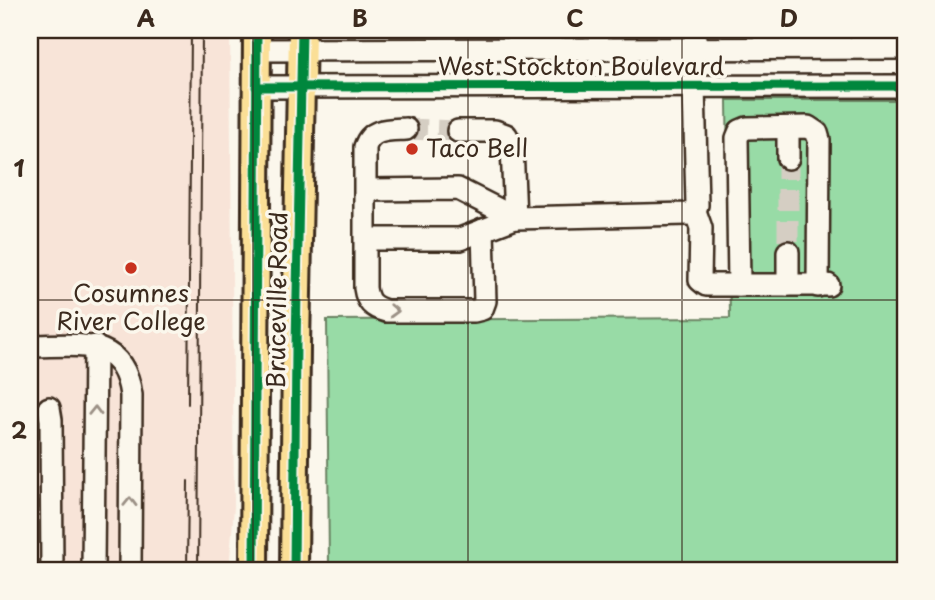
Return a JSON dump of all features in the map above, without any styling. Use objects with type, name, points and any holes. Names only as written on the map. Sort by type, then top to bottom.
[{"type":"main road","name":"Bruceville Road","points":[[254,570],[257,40]]},
{"type":"main road","name":"Bruceville Road","points":[[295,570],[295,357],[302,40]]},
{"type":"street","name":"West Stockton Boulevard","points":[[257,40],[695,39],[905,48]]},
{"type":"street","points":[[494,86],[547,72],[659,72],[673,69],[690,61],[695,39]]},
{"type":"street","points":[[694,86],[695,211],[701,228],[700,280],[706,285],[823,286],[819,140],[817,133],[798,128],[747,128],[740,131],[737,138],[739,285]]},
{"type":"street","name":"West Stockton Boulevard","points":[[256,87],[905,86]]},
{"type":"street","points":[[788,158],[798,128]]},
{"type":"street","points":[[406,129],[375,132],[368,138],[365,147],[366,299],[374,308],[386,311],[482,309],[485,301],[483,230]]},
{"type":"street","points":[[458,131],[495,131],[506,135],[512,146],[515,218]]},
{"type":"street","points":[[366,190],[458,189],[515,218]]},
{"type":"street","points":[[366,239],[460,239],[515,218],[688,214],[695,211]]},
{"type":"street","points":[[788,251],[788,285]]},
{"type":"street","points":[[30,346],[94,346],[115,357],[125,370],[131,395],[130,570]]},
{"type":"street","points":[[93,570],[94,346]]},
{"type":"street","points":[[49,408],[52,570]]},
{"type":"shaded area","name":"Cosumnes River College","points":[[30,30],[230,30],[234,507],[229,570],[30,570]]},
{"type":"shaded area","points":[[339,30],[905,30],[905,41],[512,43],[478,32]]},
{"type":"green space","points":[[727,100],[905,100],[905,570],[329,570],[327,320],[730,318]]},
{"type":"tunnel","points":[[406,129],[458,131]]},
{"type":"tunnel","points":[[788,158],[788,252]]},
{"type":"tram line","points":[[188,404],[191,30]]},
{"type":"tram line","points":[[198,570],[202,30]]},
{"type":"tram line","points":[[187,570],[188,481]]},
{"type":"cycle path","points":[[254,570],[257,30]]},
{"type":"cycle path","points":[[294,570],[302,30]]},
{"type":"cycle path","points":[[256,87],[905,86]]},
{"type":"place","name":"Taco Bell","points":[[412,149]]},
{"type":"place","name":"Cosumnes River College","points":[[131,268]]}]
